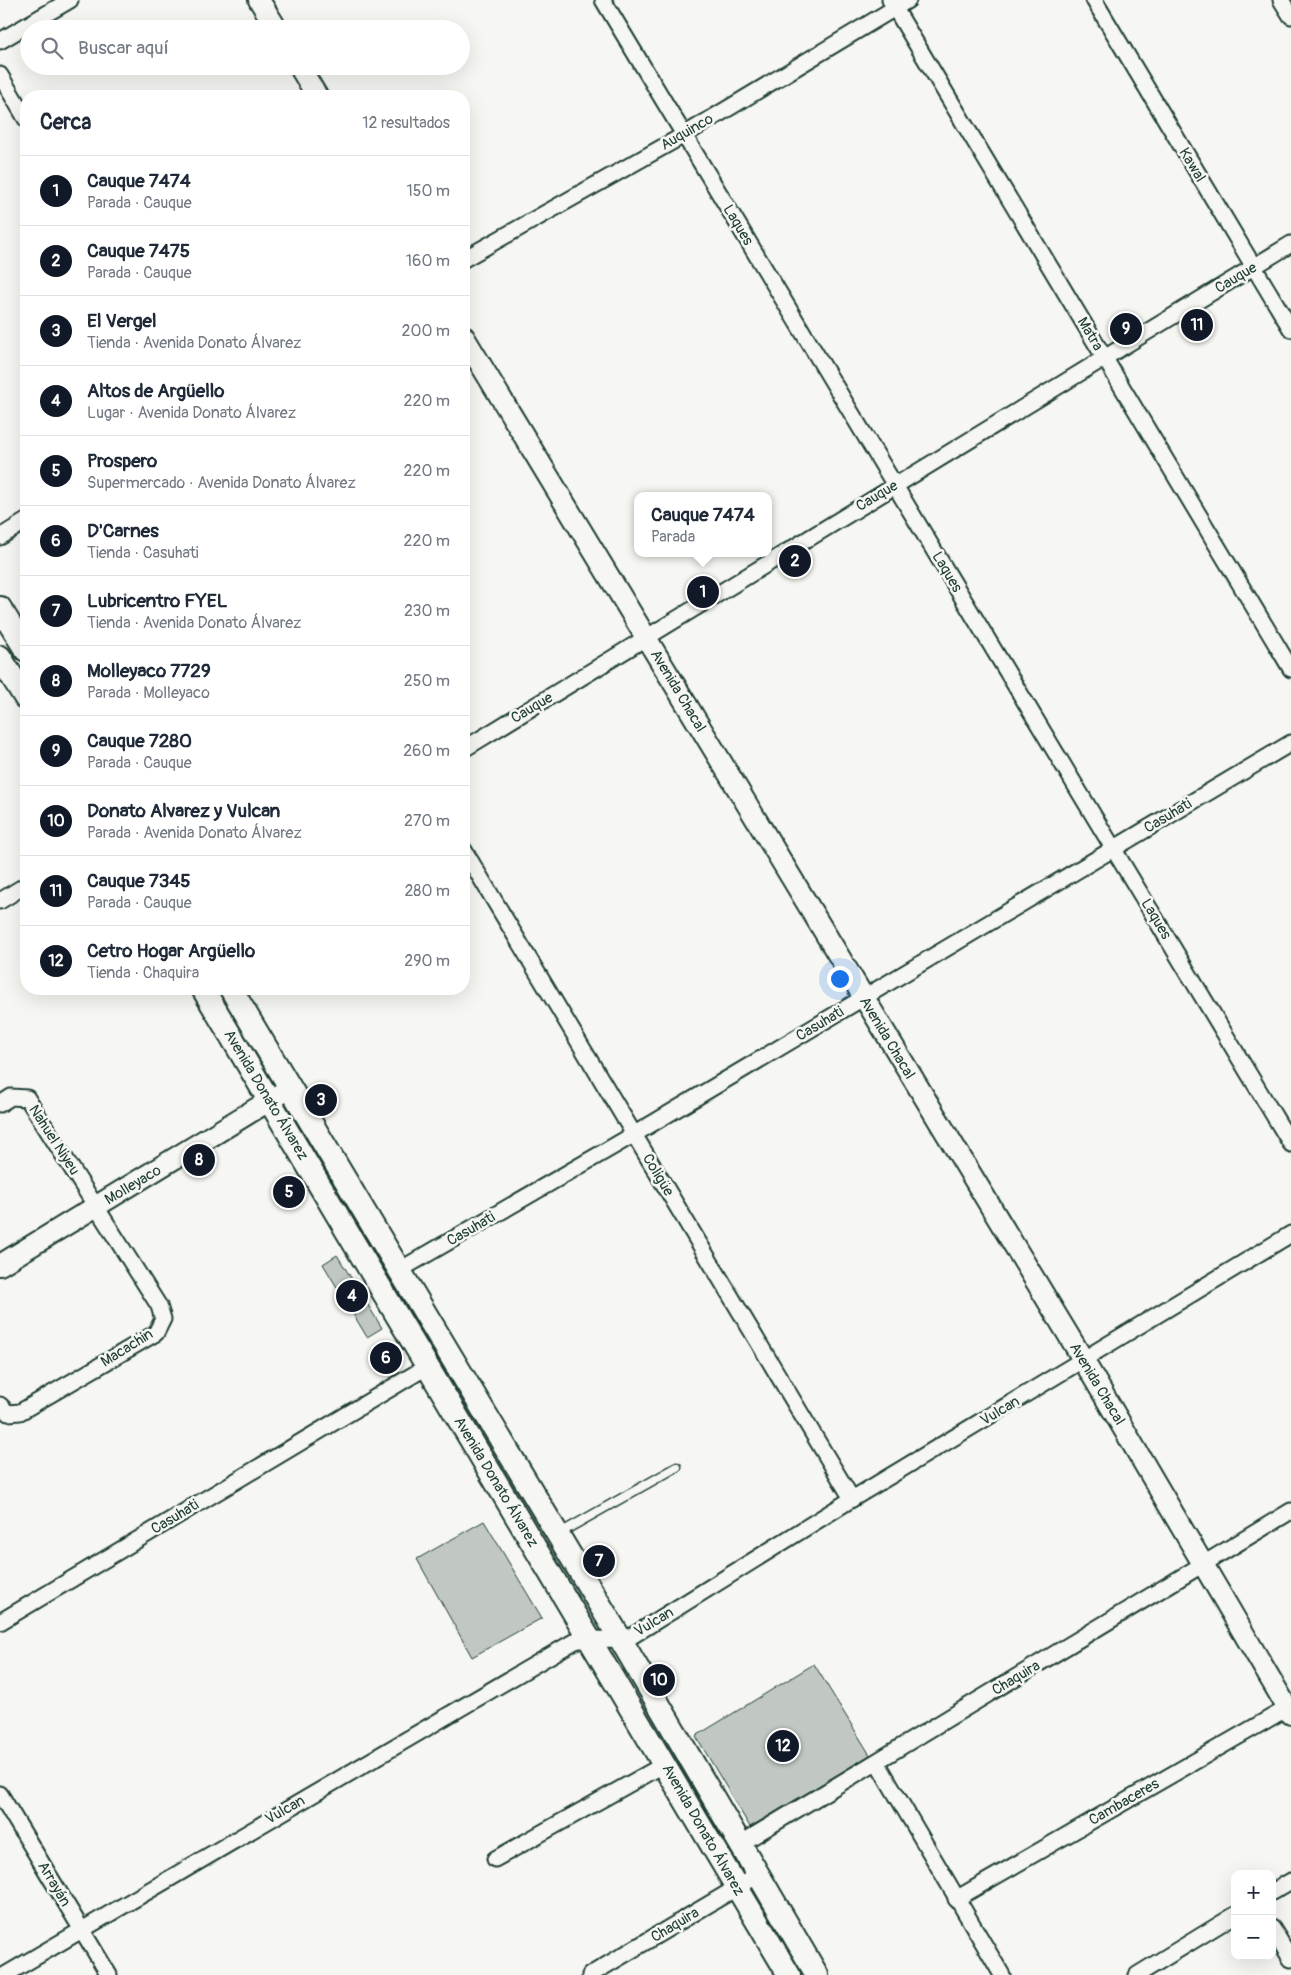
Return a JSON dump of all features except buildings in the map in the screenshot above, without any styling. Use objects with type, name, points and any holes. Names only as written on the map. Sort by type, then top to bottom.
[{"type":"main road","points":[[259,0],[271,20]]},
{"type":"main road","points":[[305,75],[314,90]]},
{"type":"main road","name":"Avenida Chacal","points":[[470,347],[1084,1361],[1290,1709]]},
{"type":"main road","points":[[0,608],[20,640]]},
{"type":"main road","points":[[0,656],[20,689]]},
{"type":"main road","name":"Avenida Donato Álvarez","points":[[207,995],[789,1975]]},
{"type":"main road","name":"Avenida Donato Álvarez","points":[[235,995],[398,1271],[621,1640],[817,1975]]},
{"type":"main road","name":"Molleyaco","points":[[0,1265],[271,1102],[290,1088]]},
{"type":"street","points":[[36,20],[70,0]]},
{"type":"street","name":"Laques","points":[[603,0],[1291,1144]]},
{"type":"street","name":"Auquinco","points":[[470,256],[684,134],[892,4],[908,0]]},
{"type":"street","name":"Kawal","points":[[1094,0],[1291,329]]},
{"type":"street","points":[[1281,0],[1291,16]]},
{"type":"street","name":"Matra","points":[[892,4],[1291,669]]},
{"type":"street","points":[[0,41],[20,29]]},
{"type":"street","points":[[0,75],[20,109]]},
{"type":"street","name":"Cauque","points":[[470,745],[1291,244]]},
{"type":"street","points":[[0,536],[20,524]]},
{"type":"street","name":"Casuhati","points":[[398,1271],[633,1135],[1291,743]]},
{"type":"street","name":"Coligüe","points":[[470,860],[852,1499]]},
{"type":"street","points":[[0,901],[20,889]]},
{"type":"street","name":"Nahuel Niyeu","points":[[0,1104],[12,1097],[27,1098],[97,1207]]},
{"type":"street","name":"Macachin","points":[[0,1405],[8,1413],[20,1412],[156,1333],[161,1325],[162,1318],[159,1306],[97,1207]]},
{"type":"street","name":"Vulcan","points":[[4,1975],[575,1641],[589,1637],[621,1640],[632,1636],[852,1499],[1084,1361],[1291,1234]]},
{"type":"street","name":"Casuhati","points":[[0,1622],[428,1366]]},
{"type":"street","name":"Chaquira","points":[[740,1844],[1291,1511]]},
{"type":"street","name":"Cambaceres","points":[[956,1899],[1290,1709]]},
{"type":"street","points":[[877,1762],[1002,1975]]},
{"type":"street","points":[[495,1859],[665,1764]]},
{"type":"street","name":"Arrayán","points":[[0,1794],[109,1975]]},
{"type":"street","name":"Chaquira","points":[[590,1975],[738,1888],[758,1874]]},
{"type":"street","points":[[1276,1889],[1291,1880]]},
{"type":"street","points":[[1137,1975],[1231,1917]]},
{"type":"street","points":[[1276,1935],[1291,1960]]},
{"type":"lane","points":[[558,1534],[677,1467]]},
{"type":"place","name":"Cauque 7345","points":[[1197,325]]},
{"type":"place","name":"Cauque 7280","points":[[1126,329]]},
{"type":"place","name":"Cauque 7475","points":[[795,561]]},
{"type":"place","name":"Cauque 7474","points":[[703,592]]},
{"type":"place","name":"El Vergel","points":[[321,1100]]},
{"type":"place","name":"Molleyaco 7729","points":[[199,1160]]},
{"type":"place","name":"Prospero","points":[[289,1192]]},
{"type":"place","name":"Altos de Argüello","points":[[352,1296]]},
{"type":"place","name":"D'Carnes","points":[[386,1358]]},
{"type":"place","name":"Lubricentro FYEL","points":[[599,1561]]},
{"type":"place","name":"Donato Alvarez y Vulcan","points":[[659,1680]]},
{"type":"place","name":"Cetro Hogar Argüello","points":[[783,1746]]}]
